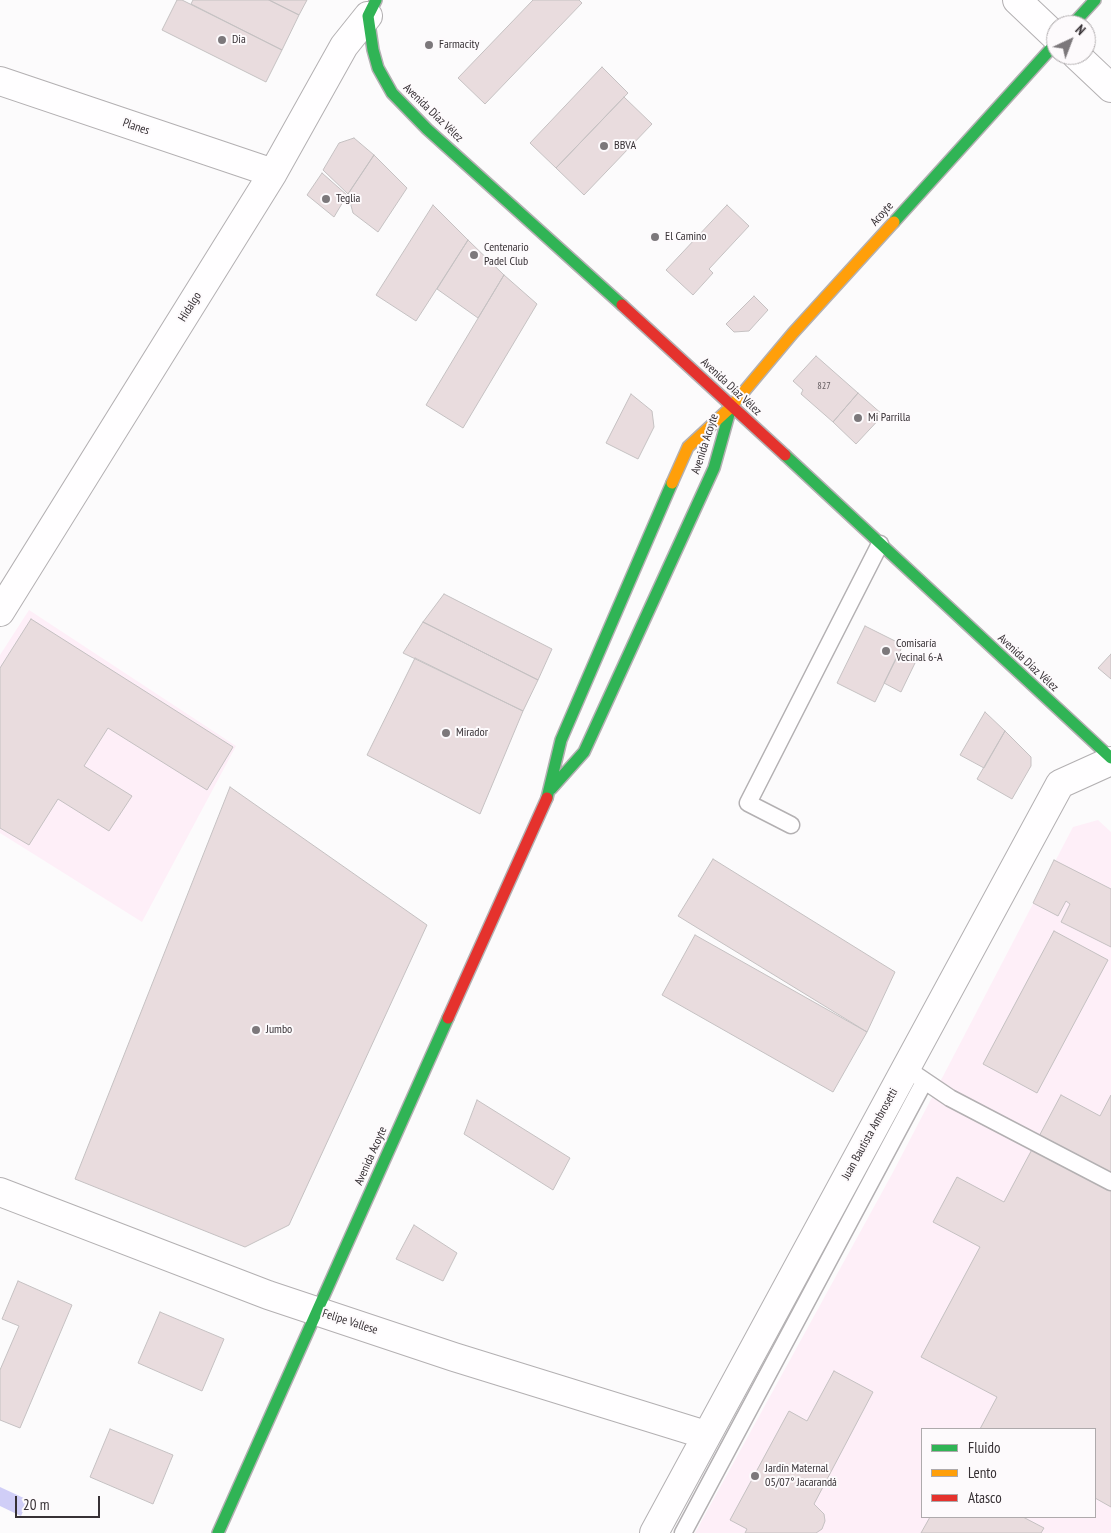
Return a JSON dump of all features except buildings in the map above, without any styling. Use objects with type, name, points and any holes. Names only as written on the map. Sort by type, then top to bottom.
[{"type":"main road","points":[[1081,15],[1095,0]]},
{"type":"main road","name":"Avenida Díaz Vélez","points":[[372,8],[378,68],[392,93],[427,129],[732,406],[1111,760]]},
{"type":"main road","name":"Acoyte","points":[[732,406],[788,340],[1046,54]]},
{"type":"main road","name":"Avenida Acoyte","points":[[550,791],[584,752],[714,468],[732,406]]},
{"type":"main road","name":"Avenida Acoyte","points":[[218,1533],[550,791],[561,740],[688,447],[732,406]]},
{"type":"street","points":[[1017,0],[1046,28]]},
{"type":"street","name":"Hidalgo","points":[[0,612],[273,173],[344,46],[372,8]]},
{"type":"street","points":[[1087,65],[1111,88]]},
{"type":"street","name":"Planes","points":[[0,81],[273,173]]},
{"type":"street","name":"Juan Bautista Ambrosetti","points":[[654,1533],[706,1435],[915,1074],[1060,784],[1111,760]]},
{"type":"street","name":"Felipe Vallese","points":[[0,1192],[268,1295],[454,1357],[706,1435]]},
{"type":"lane","points":[[791,825],[748,803],[880,544]]},
{"type":"lane","points":[[683,1533],[915,1074],[950,1098],[1111,1182]]},
{"type":"shaded area","points":[[29,610],[236,746],[142,922],[0,833],[0,655]]},
{"type":"shaded area","points":[[1098,820],[1111,832],[1111,1533],[695,1533],[892,1174],[1073,827]]},
{"type":"water","points":[[0,1487],[28,1500],[21,1516],[0,1506]]},
{"type":"traffic: fast","points":[[376,0],[368,16],[373,50],[378,68],[392,93],[427,129],[622,305]]},
{"type":"traffic: fast","points":[[1081,15],[1095,0]]},
{"type":"traffic: fast","points":[[894,222],[1046,54]]},
{"type":"traffic: fast","points":[[551,789],[584,752],[714,468],[731,407]]},
{"type":"traffic: fast","points":[[785,455],[1111,758]]},
{"type":"traffic: fast","points":[[547,798],[561,740],[672,483]]},
{"type":"traffic: fast","points":[[218,1533],[448,1018]]},
{"type":"traffic: slow","points":[[672,483],[688,447],[731,407],[793,333],[894,222]]},
{"type":"traffic: jam","points":[[622,305],[785,455]]},
{"type":"traffic: jam","points":[[448,1018],[547,798]]},
{"type":"place","name":"Dia","points":[[222,40]]},
{"type":"place","name":"Farmacity","points":[[429,45]]},
{"type":"place","name":"BBVA","points":[[604,146]]},
{"type":"place","name":"Teglia","points":[[326,199]]},
{"type":"place","name":"El Camino","points":[[655,237]]},
{"type":"place","name":"Centenario Padel Club","points":[[474,255]]},
{"type":"place","name":"Mi Parrilla","points":[[858,418]]},
{"type":"place","name":"Comisaría Vecinal 6-A","points":[[886,651]]},
{"type":"place","name":"Mirador","points":[[446,733]]},
{"type":"place","name":"Jumbo","points":[[256,1030]]},
{"type":"place","name":"Jardín Maternal 05/07° Jacarandá","points":[[755,1476]]}]
